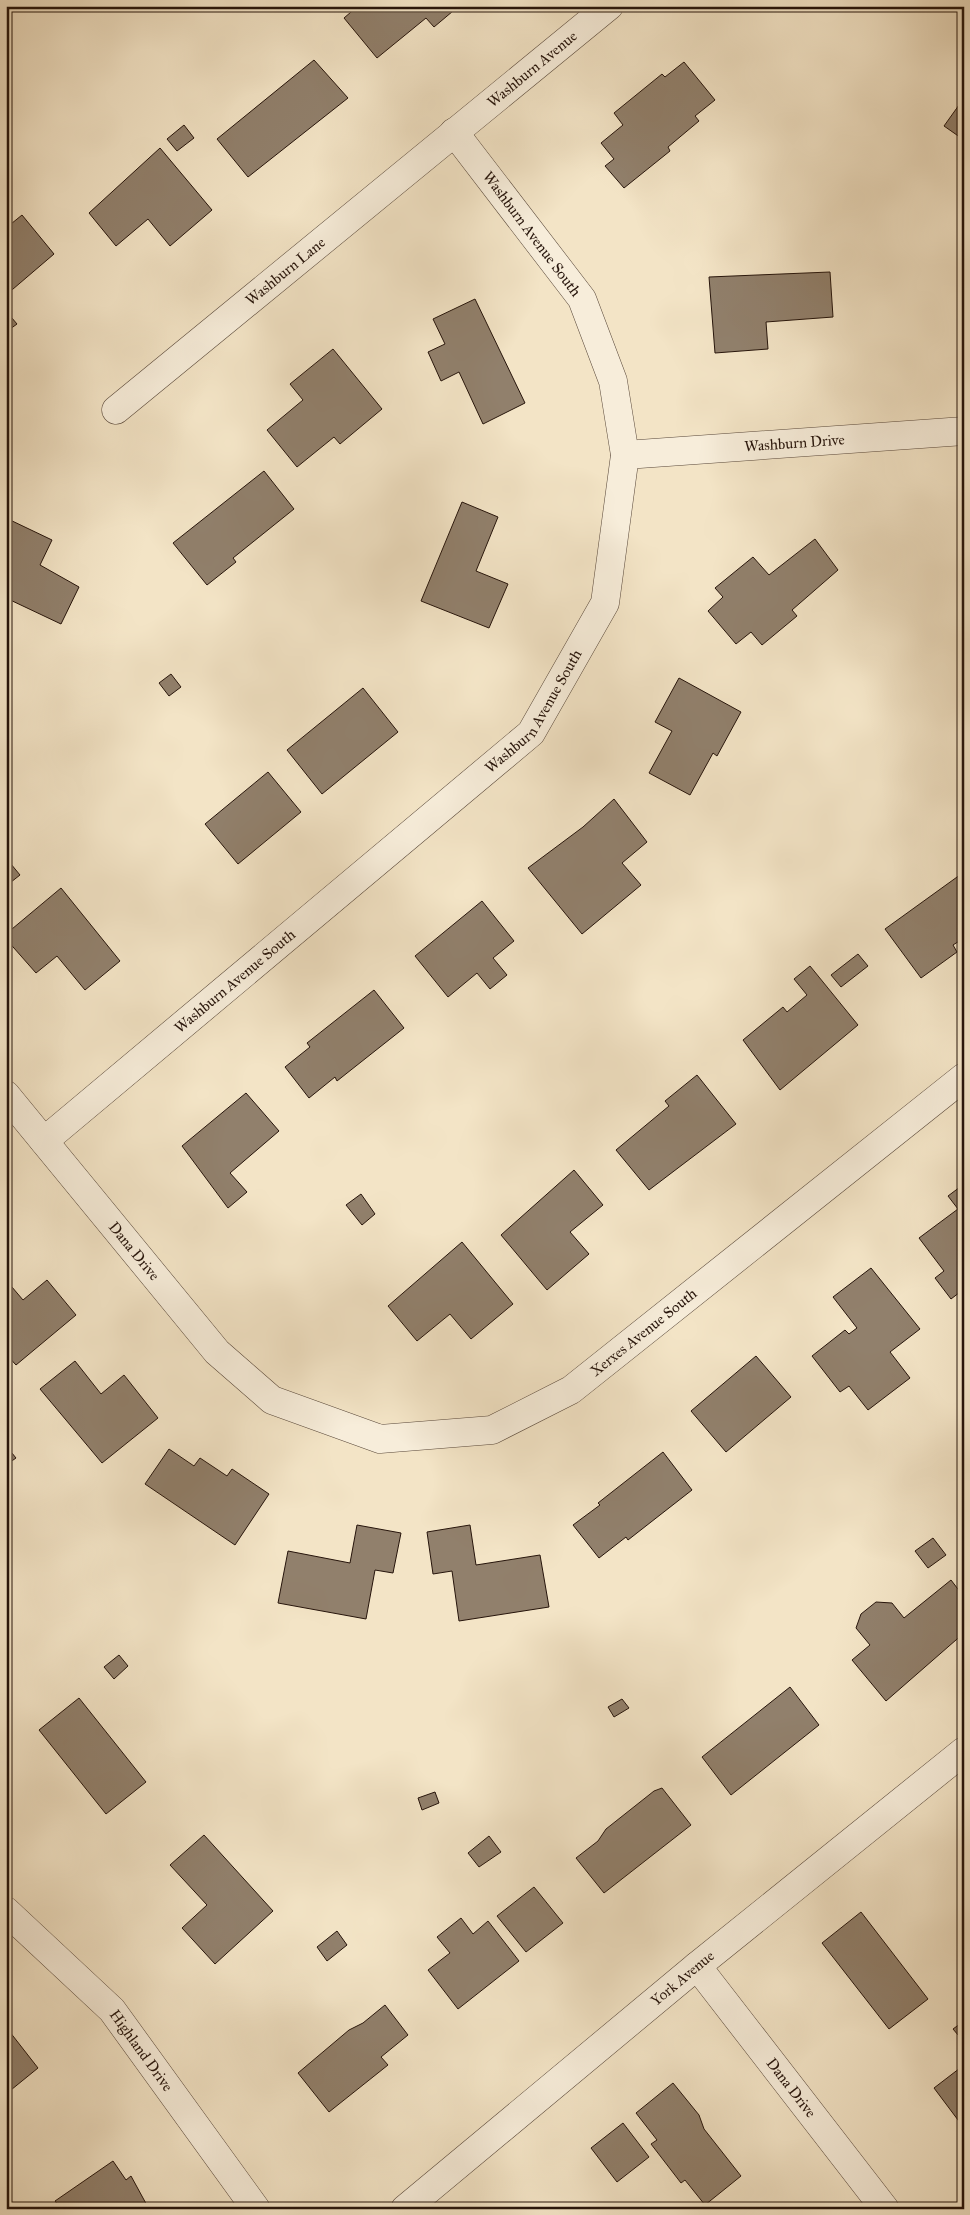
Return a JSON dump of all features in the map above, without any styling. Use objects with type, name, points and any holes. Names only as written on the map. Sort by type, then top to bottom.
[{"type":"street","name":"Washburn Avenue","points":[[454,132],[608,6]]},
{"type":"street","name":"Washburn Lane","points":[[116,410],[454,132]]},
{"type":"street","name":"Washburn Avenue South","points":[[44,1141],[531,733],[605,603],[625,455],[613,381],[582,298],[454,132]]},
{"type":"street","name":"Washburn Drive","points":[[625,455],[964,431]]},
{"type":"street","name":"Xerxes Avenue South","points":[[272,1400],[380,1439],[492,1430],[571,1390],[964,1077]]},
{"type":"street","name":"Dana Drive","points":[[6,1094],[217,1352],[272,1400]]},
{"type":"street","name":"York Avenue","points":[[405,2209],[698,1966],[964,1751]]},
{"type":"street","name":"Highland Drive","points":[[6,1911],[112,2010],[256,2209]]},
{"type":"street","name":"Dana Drive","points":[[698,1966],[884,2209]]},
{"type":"building","points":[[358,6],[459,6],[434,27],[426,18],[377,58],[344,18]]},
{"type":"building","points":[[314,60],[348,98],[248,177],[217,139]]},
{"type":"building","points":[[684,62],[715,100],[695,116],[699,121],[668,147],[670,151],[624,188],[605,166],[614,159],[601,143],[623,125],[614,113],[662,74],[665,77]]},
{"type":"building","points":[[959,105],[964,109],[964,140],[944,126]]},
{"type":"building","points":[[184,125],[194,138],[177,151],[167,139]]},
{"type":"building","points":[[160,148],[212,210],[170,246],[148,219],[116,246],[89,213]]},
{"type":"building","points":[[22,215],[54,254],[6,295],[6,228]]},
{"type":"building","points":[[830,272],[833,317],[766,322],[768,349],[715,353],[709,277]]},
{"type":"building","points":[[475,299],[525,403],[483,424],[459,372],[441,381],[428,352],[445,344],[433,319]]},
{"type":"building","points":[[6,311],[17,324],[6,332]]},
{"type":"building","points":[[333,349],[382,409],[340,444],[334,437],[297,467],[267,430],[303,400],[290,384]]},
{"type":"building","points":[[264,471],[294,509],[233,558],[236,562],[207,585],[173,543]]},
{"type":"building","points":[[462,502],[498,517],[476,571],[508,584],[489,628],[421,601]]},
{"type":"building","points":[[8,519],[52,540],[40,565],[79,587],[61,624],[6,598],[6,523]]},
{"type":"building","points":[[815,539],[838,570],[792,610],[797,616],[762,645],[751,632],[736,644],[708,611],[723,597],[715,588],[753,557],[769,575]]},
{"type":"building","points":[[171,674],[181,687],[169,696],[159,683]]},
{"type":"building","points":[[679,678],[741,712],[717,756],[713,753],[690,795],[649,773],[672,731],[655,722]]},
{"type":"building","points":[[363,688],[398,732],[322,794],[287,750]]},
{"type":"building","points":[[268,772],[301,812],[238,864],[205,824]]},
{"type":"building","points":[[614,799],[647,842],[622,863],[641,885],[582,934],[528,868],[583,827]]},
{"type":"building","points":[[6,858],[20,875],[6,886]]},
{"type":"building","points":[[964,872],[964,938],[953,945],[957,952],[921,978],[885,929]]},
{"type":"building","points":[[61,888],[120,961],[85,990],[57,956],[36,973],[6,939],[6,934]]},
{"type":"building","points":[[482,901],[514,941],[493,958],[507,975],[490,989],[477,973],[448,997],[415,956]]},
{"type":"building","points":[[858,954],[868,966],[841,987],[831,975]]},
{"type":"building","points":[[810,966],[858,1025],[780,1090],[743,1040],[783,1007],[787,1012],[807,995],[794,979]]},
{"type":"building","points":[[374,990],[404,1028],[337,1081],[335,1077],[309,1098],[285,1067],[310,1047],[307,1043]]},
{"type":"building","points":[[697,1075],[736,1124],[649,1190],[616,1150],[669,1106],[665,1101]]},
{"type":"building","points":[[246,1093],[279,1131],[230,1173],[247,1192],[228,1208],[182,1146]]},
{"type":"building","points":[[574,1170],[603,1205],[570,1232],[589,1254],[547,1290],[501,1235]]},
{"type":"building","points":[[964,1184],[964,1289],[951,1299],[935,1278],[944,1271],[919,1238],[958,1209],[948,1196]]},
{"type":"building","points":[[361,1194],[375,1214],[362,1225],[346,1205]]},
{"type":"building","points":[[462,1242],[513,1304],[471,1339],[450,1314],[417,1341],[388,1306]]},
{"type":"building","points":[[871,1268],[920,1329],[890,1352],[910,1378],[868,1410],[849,1386],[840,1392],[812,1356],[845,1330],[849,1334],[857,1328],[833,1297]]},
{"type":"building","points":[[6,1280],[23,1300],[47,1280],[76,1315],[16,1365],[6,1354]]},
{"type":"building","points":[[756,1356],[791,1397],[726,1452],[691,1411]]},
{"type":"building","points":[[75,1361],[101,1394],[124,1375],[158,1418],[102,1463],[40,1389]]},
{"type":"building","points":[[6,1448],[16,1458],[6,1465]]},
{"type":"building","points":[[169,1449],[194,1466],[200,1458],[227,1476],[232,1469],[269,1494],[235,1545],[145,1484]]},
{"type":"building","points":[[663,1452],[692,1490],[628,1540],[626,1537],[599,1558],[573,1525]]},
{"type":"building","points":[[357,1525],[401,1533],[393,1573],[375,1570],[366,1619],[278,1603],[288,1551],[350,1563]]},
{"type":"building","points":[[470,1525],[476,1565],[540,1555],[549,1607],[459,1621],[452,1571],[433,1574],[427,1532]]},
{"type":"building","points":[[933,1538],[946,1555],[928,1568],[915,1551]]},
{"type":"building","points":[[951,1580],[964,1597],[964,1633],[886,1701],[852,1660],[870,1645],[856,1628],[861,1614],[876,1602],[892,1603],[904,1618]]},
{"type":"building","points":[[119,1655],[128,1666],[114,1679],[104,1667]]},
{"type":"building","points":[[790,1687],[819,1725],[731,1795],[702,1757]]},
{"type":"building","points":[[79,1698],[146,1782],[106,1814],[39,1730]]},
{"type":"building","points":[[622,1699],[629,1708],[614,1717],[608,1707]]},
{"type":"building","points":[[662,1788],[691,1825],[604,1893],[576,1858],[598,1841],[606,1829],[654,1791]]},
{"type":"building","points":[[435,1792],[439,1803],[422,1810],[418,1798]]},
{"type":"building","points":[[204,1835],[273,1911],[215,1964],[182,1928],[207,1905],[170,1865]]},
{"type":"building","points":[[489,1836],[501,1852],[479,1867],[468,1853]]},
{"type":"building","points":[[534,1887],[563,1923],[526,1952],[497,1916]]},
{"type":"building","points":[[861,1912],[928,1999],[889,2029],[822,1943]]},
{"type":"building","points":[[461,1918],[473,1934],[488,1921],[519,1961],[458,2009],[428,1970],[450,1953],[437,1937]]},
{"type":"building","points":[[337,1931],[347,1945],[327,1961],[317,1947]]},
{"type":"building","points":[[385,2005],[408,2035],[381,2057],[388,2065],[329,2112],[298,2073],[349,2030],[363,2023]]},
{"type":"building","points":[[964,2021],[964,2042],[953,2029]]},
{"type":"building","points":[[6,2027],[38,2068],[6,2094]]},
{"type":"building","points":[[964,2065],[964,2128],[934,2088]]},
{"type":"building","points":[[673,2083],[699,2115],[704,2129],[741,2176],[705,2205],[685,2180],[681,2183],[651,2144],[657,2140],[636,2113]]},
{"type":"building","points":[[623,2123],[649,2157],[617,2182],[591,2148]]},
{"type":"building","points":[[113,2161],[126,2180],[131,2176],[149,2209],[61,2209],[55,2201]]}]
